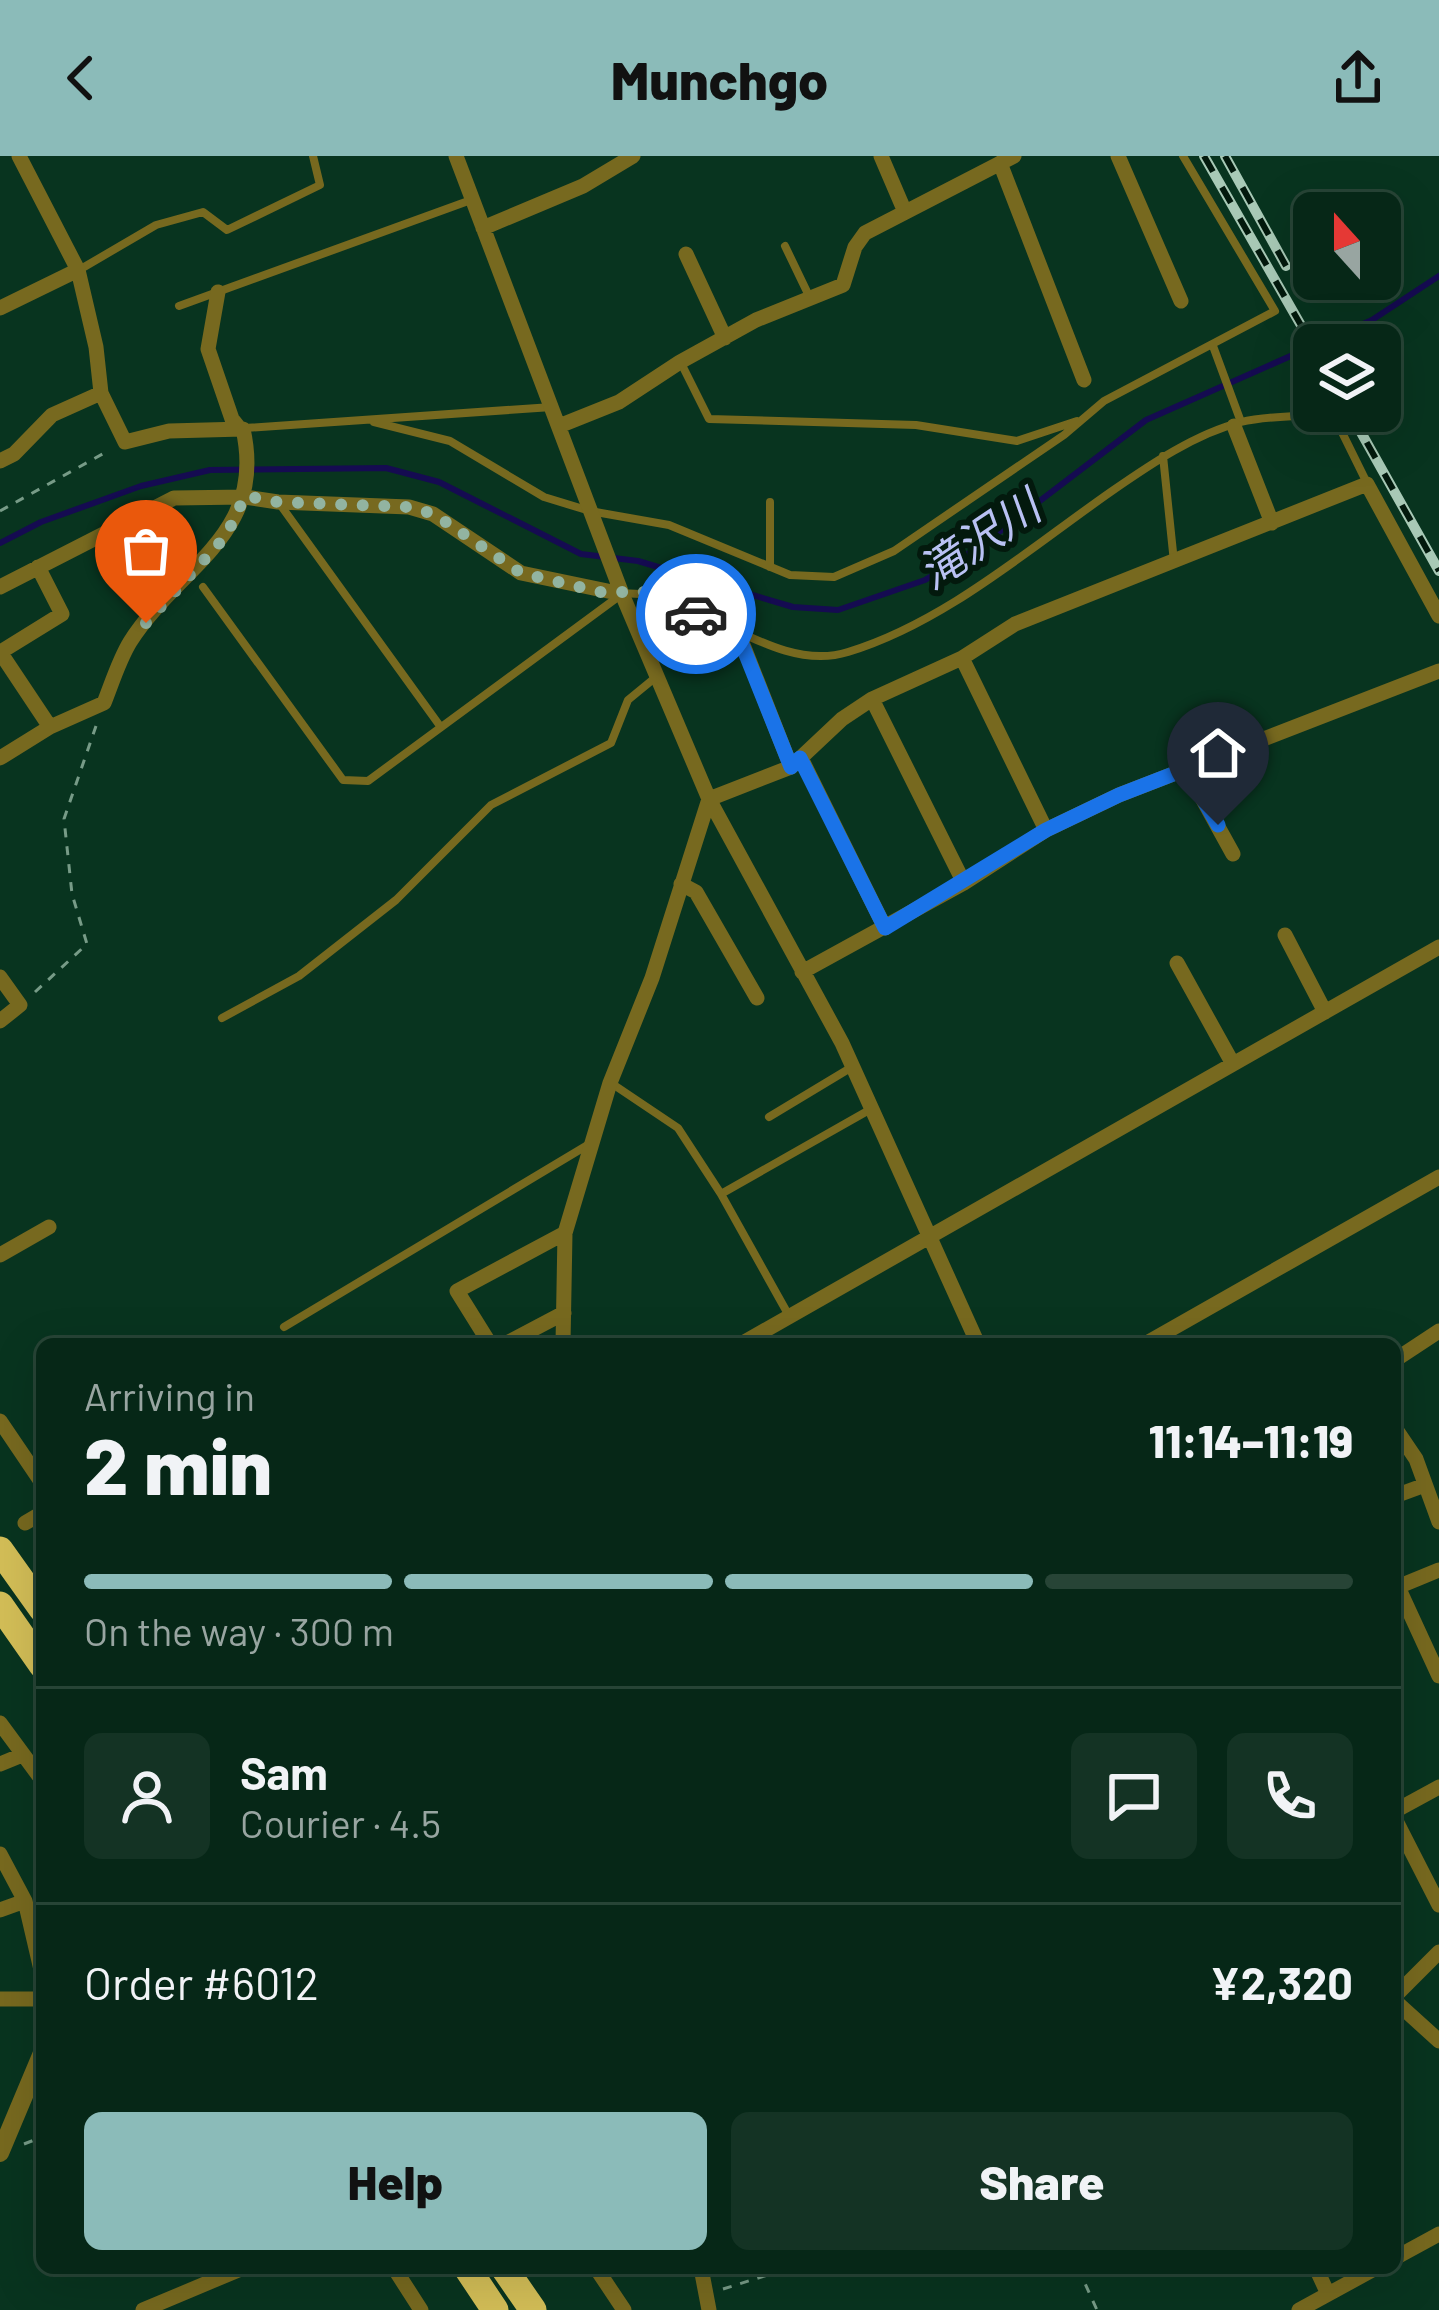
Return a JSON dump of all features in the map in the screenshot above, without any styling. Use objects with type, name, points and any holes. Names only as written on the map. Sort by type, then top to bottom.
[{"type":"highway","points":[[0,1550],[36,1601]]},
{"type":"highway","points":[[0,1605],[36,1656]]},
{"type":"highway","points":[[471,2274],[495,2310]]},
{"type":"highway","points":[[508,2274],[533,2310]]},
{"type":"street","points":[[19,156],[78,270],[101,392],[125,442],[169,430],[241,429]]},
{"type":"street","points":[[456,156],[622,594],[709,799],[853,1066],[975,1338]]},
{"type":"street","points":[[483,228],[583,186],[633,156]]},
{"type":"street","points":[[881,156],[905,212]]},
{"type":"street","points":[[1118,156],[1181,301]]},
{"type":"street","points":[[559,426],[619,402],[725,338],[843,284],[858,240],[1007,160],[1084,380]]},
{"type":"street","points":[[686,254],[725,338]]},
{"type":"street","points":[[0,308],[78,270]]},
{"type":"street","points":[[0,758],[50,727],[104,703],[129,644],[226,536],[246,492],[248,449],[232,419],[208,349],[218,292]]},
{"type":"street","points":[[0,461],[14,454],[52,415],[101,392]]},
{"type":"street","points":[[1238,424],[1272,523]]},
{"type":"street","points":[[563,1338],[565,1233],[610,1083],[652,978],[709,799],[796,762],[842,719],[872,699],[962,658],[1015,624],[1367,484],[1439,616]]},
{"type":"street","points":[[0,587],[174,498],[246,492],[278,502],[421,510],[521,573],[622,594]]},
{"type":"street","points":[[38,566],[62,614],[1,652],[50,727]]},
{"type":"street","points":[[737,632],[796,762],[885,928]]},
{"type":"street","points":[[962,658],[1046,830]]},
{"type":"street","points":[[802,971],[964,883],[1046,830],[1119,795],[1439,671]]},
{"type":"street","points":[[872,699],[964,883]]},
{"type":"street","points":[[1186,769],[1233,854]]},
{"type":"street","points":[[681,884],[696,892],[757,998]]},
{"type":"street","points":[[1285,935],[1325,1012]]},
{"type":"street","points":[[750,1338],[1439,947]]},
{"type":"street","points":[[1177,963],[1233,1064]]},
{"type":"street","points":[[0,977],[20,1005],[0,1021]]},
{"type":"street","points":[[1156,1338],[1439,1178]]},
{"type":"street","points":[[0,1255],[49,1227]]},
{"type":"street","points":[[486,1338],[457,1291],[565,1233]]},
{"type":"street","points":[[516,1338],[564,1313]]},
{"type":"street","points":[[1401,1356],[1439,1331]]},
{"type":"street","points":[[0,1420],[36,1474]]},
{"type":"street","points":[[1401,1437],[1416,1459],[1439,1522]]},
{"type":"street","points":[[1401,1494],[1425,1485]]},
{"type":"street","points":[[25,1523],[36,1517]]},
{"type":"street","points":[[1401,1585],[1439,1570]]},
{"type":"street","points":[[1401,1597],[1439,1676]]},
{"type":"street","points":[[0,1723],[36,1772]]},
{"type":"street","points":[[0,1764],[22,1755]]},
{"type":"street","points":[[1401,1811],[1439,1787]]},
{"type":"street","points":[[1401,1827],[1439,1905]]},
{"type":"street","points":[[0,1854],[26,1900],[36,1946]]},
{"type":"street","points":[[0,1910],[26,1900]]},
{"type":"street","points":[[1401,1993],[1439,1952]]},
{"type":"street","points":[[0,1999],[36,1999]]},
{"type":"street","points":[[1401,2005],[1439,2042]]},
{"type":"street","points":[[0,2153],[36,2067]]},
{"type":"street","points":[[1401,2255],[1439,2234]]},
{"type":"street","points":[[142,2310],[225,2274]]},
{"type":"street","points":[[398,2274],[421,2310]]},
{"type":"street","points":[[600,2274],[624,2310]]},
{"type":"street","points":[[1319,2274],[1328,2294]]},
{"type":"street","points":[[1299,2310],[1365,2274]]},
{"type":"lane","points":[[78,270],[156,225],[203,212],[227,230],[320,185],[313,156]]},
{"type":"lane","points":[[374,422],[449,441],[544,497],[590,512],[669,525],[790,575],[834,577],[894,551],[1104,401],[1275,311],[1184,156]]},
{"type":"lane","points":[[179,306],[472,200]]},
{"type":"lane","points":[[785,246],[810,298]]},
{"type":"lane","points":[[1213,346],[1238,424]]},
{"type":"lane","points":[[680,362],[709,419],[916,425],[1017,441],[1084,419]]},
{"type":"lane","points":[[241,429],[552,407]]},
{"type":"lane","points":[[203,587],[343,780],[368,781],[622,594],[646,592],[737,632],[804,654],[842,655],[913,629],[1162,456],[1238,424],[1333,414],[1367,484]]},
{"type":"lane","points":[[1162,456],[1174,562]]},
{"type":"lane","points":[[278,502],[440,726]]},
{"type":"lane","points":[[770,502],[770,568]]},
{"type":"lane","points":[[223,1018],[299,976],[396,900],[491,805],[610,743],[628,700],[656,677]]},
{"type":"lane","points":[[769,1117],[853,1066]]},
{"type":"lane","points":[[610,1083],[677,1128],[721,1194],[788,1315]]},
{"type":"lane","points":[[721,1194],[872,1108]]},
{"type":"lane","points":[[284,1327],[592,1143]]},
{"type":"path","points":[[0,511],[125,442]]},
{"type":"path","points":[[20,1005],[87,944],[72,894],[64,819],[104,703]]},
{"type":"path","points":[[708,2302],[776,2274]]},
{"type":"path","points":[[1081,2274],[1097,2310]]},
{"type":"waterway","name":"滝沢川","points":[[0,543],[41,522],[141,486],[210,470],[386,468],[439,482],[581,554],[638,561],[793,607],[838,610],[925,580],[982,545],[1146,420],[1372,320],[1439,276]]},
{"type":"railway","points":[[1204,156],[1300,324]]},
{"type":"railway","points":[[1225,156],[1286,266]]},
{"type":"railway","points":[[1361,432],[1439,571]]},
{"type":"way so far","points":[[146,623],[226,536],[245,496],[278,502],[409,507],[434,514],[521,573],[600,592],[646,592],[696,614]]},
{"type":"route","points":[[696,614],[737,632],[791,767],[800,758],[885,928],[1046,830],[1186,769],[1218,825]]}]
